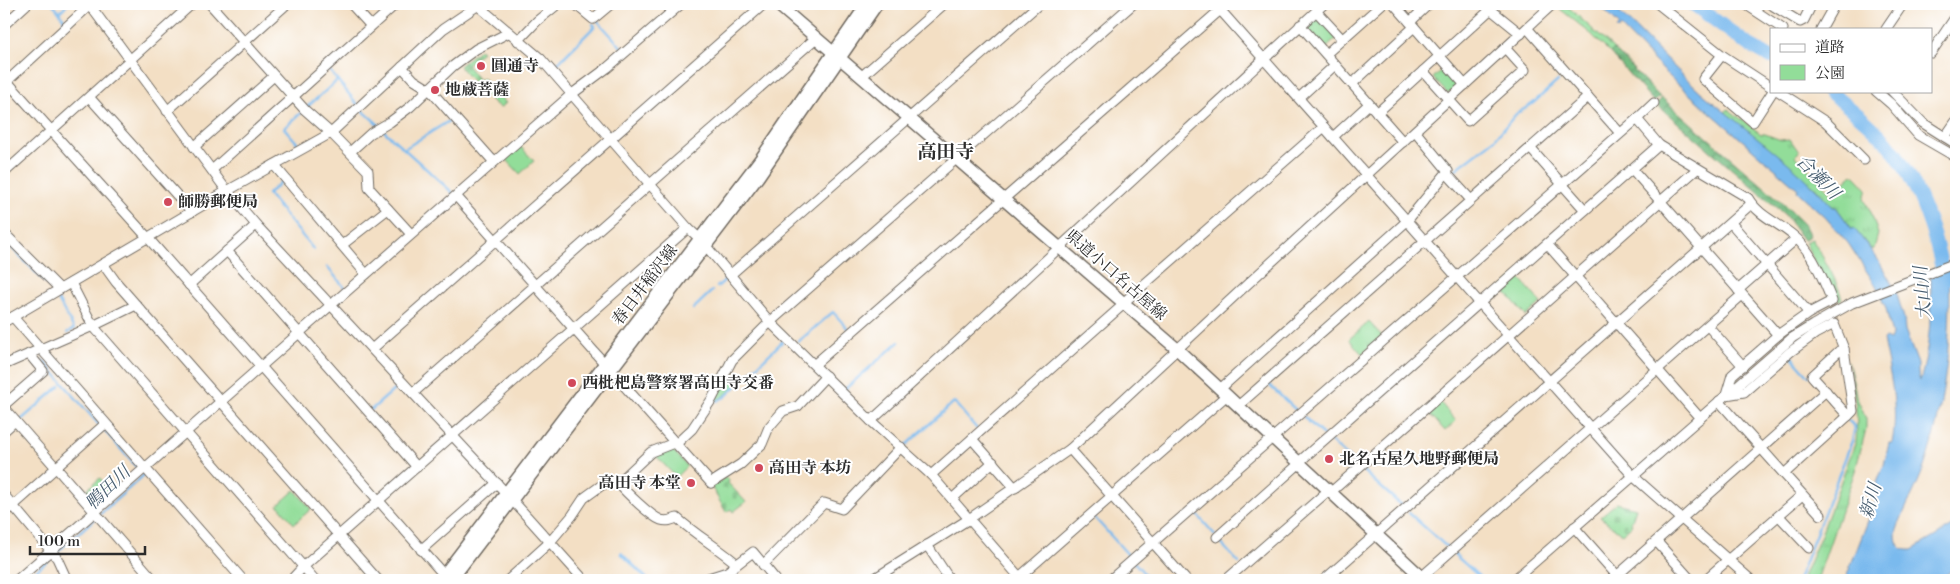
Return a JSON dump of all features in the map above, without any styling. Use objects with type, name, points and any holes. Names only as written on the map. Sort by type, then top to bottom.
[{"type":"main road","name":"県道小口名古屋線","points":[[777,4],[1177,349],[1377,534],[1421,579]]},
{"type":"main road","name":"春日井稲沢線","points":[[445,579],[703,243],[763,169],[837,56],[867,4]]},
{"type":"main road","name":"春日井稲沢線","points":[[837,56],[877,4]]},
{"type":"street","points":[[4,25],[27,4]]},
{"type":"street","points":[[4,173],[192,4]]},
{"type":"street","points":[[210,4],[305,110],[331,133],[368,171],[369,188],[412,234]]},
{"type":"street","points":[[167,111],[287,4]]},
{"type":"street","points":[[350,4],[371,26]]},
{"type":"street","points":[[212,170],[396,4]]},
{"type":"street","points":[[4,322],[227,191],[331,133],[443,29],[478,4],[508,33],[541,59],[770,322],[815,364],[871,421],[931,475],[1019,579],[1112,496],[1407,221],[1448,170],[1415,131]]},
{"type":"street","points":[[518,41],[537,21],[558,4]]},
{"type":"street","points":[[575,4],[593,19],[611,4]]},
{"type":"street","points":[[17,580],[54,554],[141,471],[572,94],[607,68],[681,4]]},
{"type":"street","points":[[372,349],[764,4]]},
{"type":"street","points":[[860,77],[944,4]]},
{"type":"street","points":[[730,275],[1040,4]]},
{"type":"street","points":[[618,483],[651,452],[675,443],[692,429],[712,399],[732,360],[770,322],[1133,4]]},
{"type":"street","points":[[871,421],[1324,4]]},
{"type":"street","points":[[1326,54],[1382,4]]},
{"type":"street","points":[[1394,4],[1466,85]]},
{"type":"street","points":[[1352,84],[1412,24],[1429,4]]},
{"type":"street","points":[[872,580],[969,519],[1070,449],[1553,4]]},
{"type":"street","points":[[1658,4],[1722,55],[1770,86]]},
{"type":"street","points":[[1745,4],[1781,28]]},
{"type":"street","points":[[1770,4],[1800,22],[1804,20],[1812,4]]},
{"type":"street","points":[[1823,28],[1835,4]]},
{"type":"street","points":[[1887,28],[1904,4]]},
{"type":"street","points":[[445,579],[148,238],[5,81],[93,6],[167,111],[227,191],[256,225],[509,496],[584,580]]},
{"type":"street","points":[[815,364],[1221,6],[1264,59],[1633,476],[1751,580]]},
{"type":"street","points":[[1377,113],[1440,56],[1487,6],[1524,31],[1620,133]]},
{"type":"street","points":[[1316,10],[1342,39]]},
{"type":"street","points":[[1932,52],[1956,16]]},
{"type":"street","points":[[1300,25],[1403,142]]},
{"type":"street","points":[[350,152],[371,133],[410,107],[454,66],[476,49],[508,33]]},
{"type":"street","points":[[413,393],[816,38]]},
{"type":"street","points":[[1423,71],[1468,121],[1525,70],[1505,48]]},
{"type":"street","points":[[1722,55],[1703,79],[1753,122],[1772,92]]},
{"type":"street","points":[[1299,98],[1335,65]]},
{"type":"street","points":[[402,68],[414,80],[430,90],[494,162]]},
{"type":"street","points":[[194,147],[274,76]]},
{"type":"street","points":[[1780,92],[1826,122],[1864,160]]},
{"type":"street","points":[[1877,92],[1892,104],[1918,135],[1956,157]]},
{"type":"street","points":[[1893,92],[1923,123],[1956,144]]},
{"type":"street","points":[[1900,99],[1905,92]]},
{"type":"street","points":[[88,97],[192,212]]},
{"type":"street","points":[[1238,406],[1588,97]]},
{"type":"street","points":[[1110,580],[1654,103]]},
{"type":"street","points":[[1333,137],[1369,104]]},
{"type":"street","points":[[1637,119],[1659,145],[1748,198],[1751,204],[1766,218],[1801,243],[1823,279],[1832,301],[1809,313],[1778,335],[1732,375],[1723,398]]},
{"type":"street","points":[[1945,137],[1956,121]]},
{"type":"street","points":[[931,475],[1324,127]]},
{"type":"street","points":[[1218,537],[1659,145]]},
{"type":"street","points":[[1530,148],[1585,210]]},
{"type":"street","points":[[274,165],[366,274]]},
{"type":"street","points":[[1632,169],[1778,335]]},
{"type":"street","points":[[1226,580],[1697,169]]},
{"type":"street","points":[[1450,176],[1471,200]]},
{"type":"street","points":[[456,196],[711,483],[741,464],[762,444],[769,428],[783,411],[798,406],[826,376]]},
{"type":"street","points":[[1324,580],[1751,204]]},
{"type":"street","points":[[342,245],[388,209]]},
{"type":"street","points":[[1731,223],[1809,313]]},
{"type":"street","points":[[189,285],[256,225]]},
{"type":"street","points":[[291,580],[303,567],[688,228]]},
{"type":"street","points":[[5,237],[60,289]]},
{"type":"street","points":[[1421,579],[1590,428],[1708,326],[1766,264],[1796,239]]},
{"type":"street","points":[[1547,244],[1700,418]]},
{"type":"street","points":[[227,251],[416,467]]},
{"type":"street","points":[[1514,580],[1792,338],[1852,303],[1956,263]]},
{"type":"street","points":[[103,264],[136,305],[378,580]]},
{"type":"street","points":[[71,283],[93,326],[315,580]]},
{"type":"street","points":[[4,365],[136,305]]},
{"type":"street","points":[[13,317],[141,471],[243,580]]},
{"type":"street","points":[[1723,398],[1744,392],[1796,348],[1815,334],[1834,324],[1844,349],[1853,411],[1784,474]]},
{"type":"street","points":[[1708,326],[1743,366]]},
{"type":"street","points":[[1844,349],[1839,351],[1812,376],[1848,416]]},
{"type":"street","points":[[28,354],[43,371],[4,406],[154,580]]},
{"type":"street","points":[[1574,527],[1617,579],[1826,391]]},
{"type":"street","points":[[1723,398],[1761,449],[1821,515]]},
{"type":"street","points":[[4,431],[15,421]]},
{"type":"street","points":[[4,514],[103,427]]},
{"type":"street","points":[[972,439],[1015,488]]},
{"type":"street","points":[[764,565],[824,503],[842,509],[901,447]]},
{"type":"street","points":[[1070,449],[1184,580]]},
{"type":"street","points":[[952,499],[993,462]]},
{"type":"street","points":[[508,580],[550,542],[572,516],[584,498],[602,485],[613,482],[618,483],[660,520],[669,521],[677,518],[737,564]]},
{"type":"street","points":[[421,550],[496,483]]},
{"type":"street","points":[[4,495],[54,554],[67,580]]},
{"type":"street","points":[[1705,580],[1802,495]]},
{"type":"street","points":[[1779,516],[1809,548]]},
{"type":"street","points":[[1657,542],[1691,580]]},
{"type":"street","points":[[927,545],[950,580]]},
{"type":"street","points":[[702,580],[727,572],[753,552],[776,580]]},
{"type":"green space","points":[[1556,4],[1565,4],[1614,49],[1610,53]]},
{"type":"green space","points":[[1314,16],[1318,16],[1337,38],[1325,49],[1306,27],[1307,23]]},
{"type":"green space","points":[[480,49],[482,52],[467,65],[479,80],[483,78],[506,103],[500,108],[485,95],[459,66]]},
{"type":"green space","points":[[1614,49],[1660,97],[1654,102],[1610,53]]},
{"type":"green space","points":[[1445,67],[1458,82],[1458,86],[1450,93],[1447,93],[1433,78]]},
{"type":"green space","points":[[1662,98],[1785,205],[1804,224],[1810,236],[1803,240],[1785,215],[1656,104]]},
{"type":"green space","points":[[1728,109],[1761,134],[1781,140],[1790,139],[1799,152],[1795,156],[1832,193],[1853,174],[1867,189],[1864,199],[1871,212],[1878,234],[1874,249],[1872,250],[1852,229],[1836,207],[1833,207],[1816,188],[1725,112]]},
{"type":"green space","points":[[519,145],[534,161],[520,174],[505,158]]},
{"type":"green space","points":[[1812,239],[1829,268],[1842,299],[1834,303],[1805,242]]},
{"type":"green space","points":[[1517,275],[1541,303],[1526,316],[1502,288]]},
{"type":"green space","points":[[1369,322],[1382,336],[1362,354],[1349,339]]},
{"type":"green space","points":[[1848,361],[1857,398],[1866,419],[1866,429],[1856,468],[1817,580],[1802,580],[1856,441],[1854,391]]},
{"type":"green space","points":[[730,369],[741,381],[717,400],[715,398]]},
{"type":"green space","points":[[1439,401],[1456,421],[1445,431],[1427,411]]},
{"type":"green space","points":[[671,448],[687,466],[676,477],[655,455]]},
{"type":"green space","points":[[726,477],[729,481],[728,483],[746,502],[733,512],[731,509],[726,512],[712,488],[713,485]]},
{"type":"green space","points":[[100,478],[112,492],[96,506],[93,506],[82,494]]},
{"type":"green space","points":[[295,490],[311,509],[294,524],[278,505]]},
{"type":"green space","points":[[1616,503],[1636,508],[1632,525],[1622,534],[1600,517]]},
{"type":"water","points":[[1598,4],[1610,4],[1701,92],[1803,176],[1833,207],[1836,207],[1852,229],[1854,228],[1877,258],[1896,291],[1904,318],[1905,330],[1918,364],[1920,381],[1928,340],[1931,269],[1949,264],[1950,315],[1943,392],[1932,442],[1924,467],[1896,533],[1900,546],[1904,549],[1912,550],[1956,524],[1956,567],[1940,580],[1845,580],[1878,495],[1873,493],[1884,465],[1889,443],[1892,443],[1894,430],[1893,391],[1883,340],[1885,338],[1890,340],[1892,335],[1886,309],[1875,284],[1848,243],[1825,217],[1797,191],[1798,189],[1672,79],[1621,27],[1618,30],[1616,28],[1619,25]]},
{"type":"waterway","points":[[53,4],[64,19],[63,24]]},
{"type":"waterway","points":[[59,12],[68,4]]},
{"type":"waterway","name":"大山川","points":[[1693,4],[1746,43],[1770,56]]},
{"type":"waterway","points":[[597,20],[624,50]]},
{"type":"waterway","points":[[553,68],[595,26],[593,24]]},
{"type":"waterway","points":[[330,69],[358,105]]},
{"type":"waterway","points":[[307,107],[338,80]]},
{"type":"waterway","points":[[1451,173],[1494,140],[1516,114],[1532,104],[1558,81]]},
{"type":"waterway","name":"大山川","points":[[1830,92],[1878,133],[1901,162],[1926,212],[1937,248],[1944,281]]},
{"type":"waterway","points":[[362,110],[379,125]]},
{"type":"waterway","points":[[300,146],[284,128],[302,112]]},
{"type":"waterway","points":[[404,149],[452,119]]},
{"type":"waterway","points":[[383,130],[453,193]]},
{"type":"waterway","points":[[283,180],[268,194],[314,250]]},
{"type":"waterway","points":[[4,240],[52,289]]},
{"type":"waterway","points":[[327,267],[345,288]]},
{"type":"waterway","points":[[717,287],[726,279]]},
{"type":"waterway","points":[[693,309],[712,291]]},
{"type":"waterway","points":[[57,298],[74,329],[67,333]]},
{"type":"waterway","points":[[798,342],[833,312],[850,331]]},
{"type":"waterway","points":[[717,401],[725,397],[784,340]]},
{"type":"waterway","points":[[845,389],[899,342]]},
{"type":"waterway","points":[[1791,356],[1809,376]]},
{"type":"waterway","name":"鴨田川","points":[[43,360],[99,425]]},
{"type":"waterway","points":[[1268,384],[1297,411]]},
{"type":"waterway","points":[[20,421],[60,386]]},
{"type":"waterway","points":[[370,409],[395,389]]},
{"type":"waterway","points":[[905,446],[954,402],[977,429]]},
{"type":"waterway","points":[[1304,417],[1324,436]]},
{"type":"waterway","points":[[1798,580],[1852,441],[1855,427],[1848,420]]},
{"type":"waterway","name":"鴨田川","points":[[103,429],[139,470]]},
{"type":"waterway","points":[[1330,441],[1357,465]]},
{"type":"waterway","points":[[1362,470],[1402,506]]},
{"type":"waterway","name":"鴨田川","points":[[56,553],[143,474]]},
{"type":"waterway","points":[[1194,511],[1215,535]]},
{"type":"waterway","points":[[1409,513],[1449,549]]},
{"type":"waterway","points":[[1093,516],[1131,558]]},
{"type":"waterway","points":[[1218,540],[1239,563]]},
{"type":"waterway","points":[[621,553],[648,580]]},
{"type":"waterway","points":[[1454,554],[1483,580]]},
{"type":"waterway","name":"鴨田川","points":[[25,580],[52,557]]},
{"type":"waterway","points":[[1134,562],[1150,580]]},
{"type":"tunnel","points":[[1832,301],[1834,324]]},
{"type":"place","name":"圓通寺","points":[[481,66]]},
{"type":"place","name":"地蔵菩薩","points":[[435,90]]},
{"type":"place","name":"師勝郵便局","points":[[168,202]]},
{"type":"place","name":"西枇杷島警察署高田寺交番","points":[[572,383]]},
{"type":"place","name":"北名古屋久地野郵便局","points":[[1329,459]]},
{"type":"place","name":"高田寺 本坊","points":[[759,468]]},
{"type":"place","name":"高田寺 本堂","points":[[691,483]]},
{"type":"district","name":"高田寺","points":[[946,152]]},
{"type":"water label","name":"合瀬川","points":[[1818,177]]},
{"type":"water label","name":"新川","points":[[1871,501]]}]
